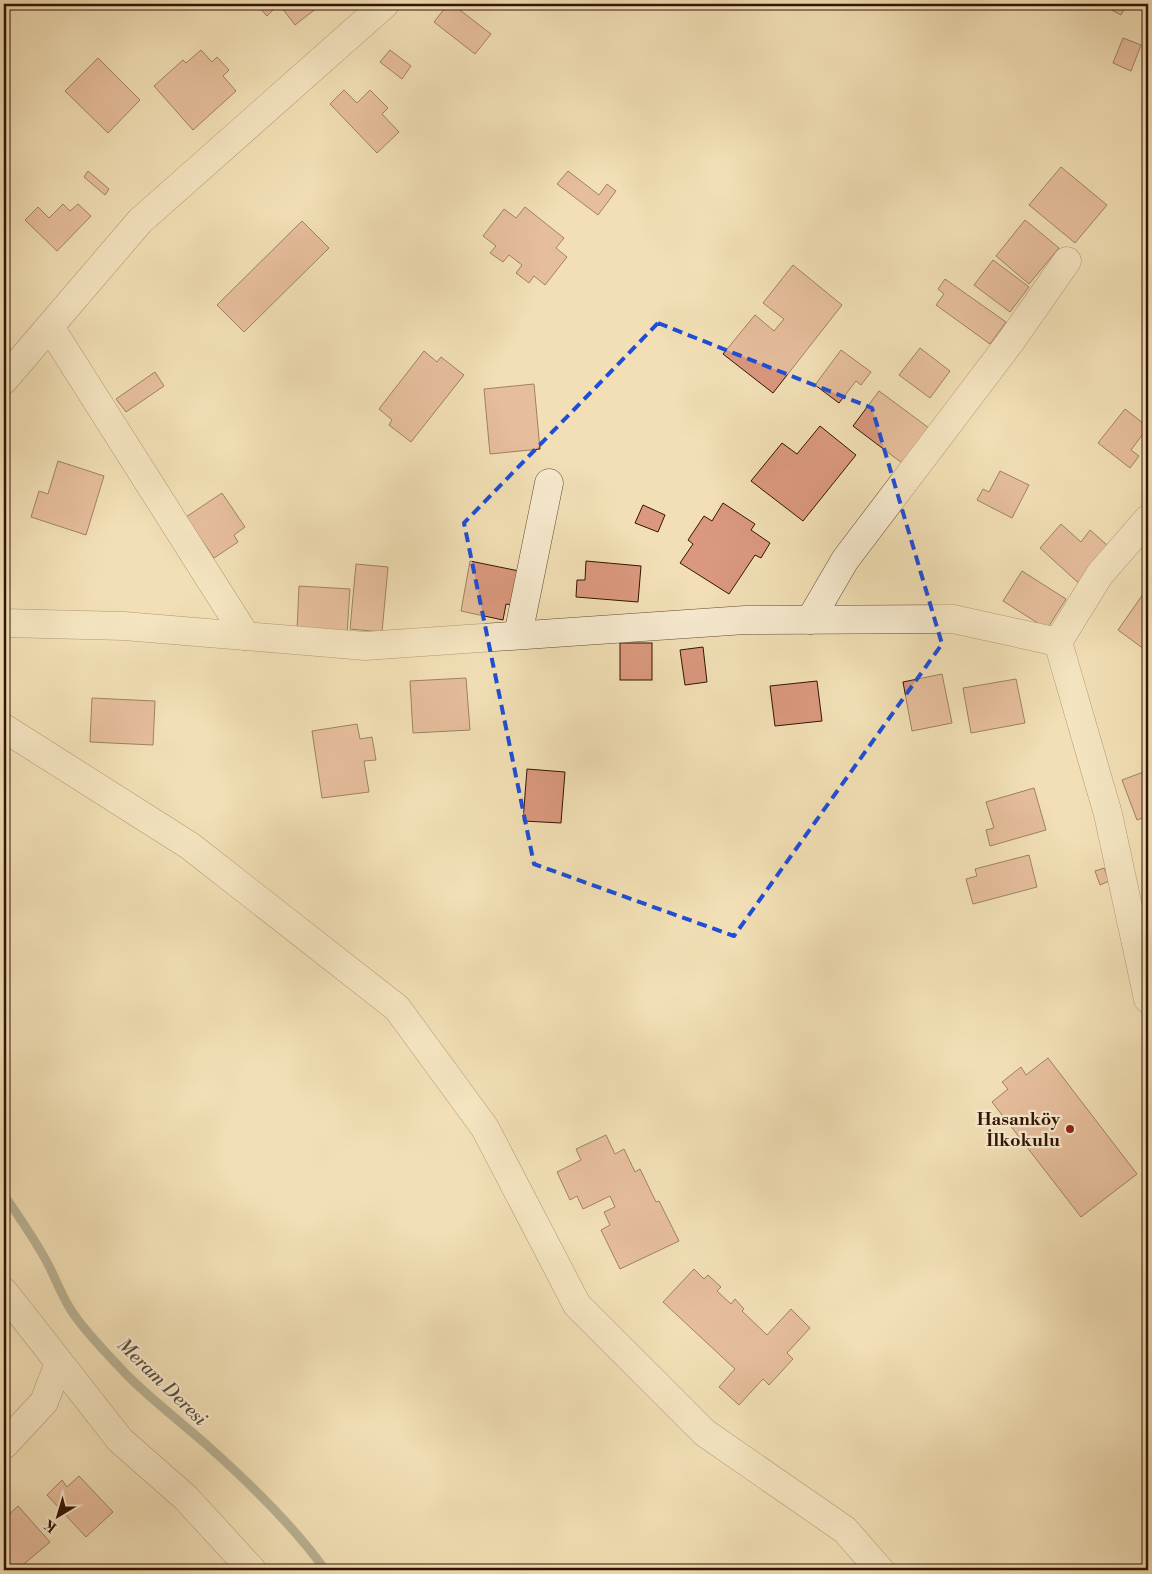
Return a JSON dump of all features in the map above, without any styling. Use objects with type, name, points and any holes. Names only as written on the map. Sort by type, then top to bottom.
[{"type":"street","points":[[4,380],[140,221],[385,4]]},
{"type":"street","points":[[810,620],[845,560],[1011,341],[1067,261]]},
{"type":"street","points":[[50,327],[246,636]]},
{"type":"street","points":[[518,635],[549,483]]},
{"type":"street","points":[[1148,519],[1100,574],[1058,642],[1108,814],[1148,999]]},
{"type":"street","points":[[4,623],[124,626],[365,646],[745,620],[952,619],[1058,642]]},
{"type":"street","points":[[4,728],[190,846],[397,1008],[485,1128],[577,1305],[705,1433],[845,1530],[880,1570]]},
{"type":"street","points":[[4,1292],[120,1440],[186,1498],[252,1570]]},
{"type":"street","points":[[4,1445],[44,1402],[60,1363]]},
{"type":"highlighted area","points":[[658,323],[872,408],[942,644],[734,936],[534,864],[464,523]]},
{"type":"building","points":[[256,4],[272,4],[276,7],[267,16]]},
{"type":"building","points":[[279,4],[322,4],[295,25]]},
{"type":"building","points":[[448,4],[452,4],[491,34],[475,54],[434,22]]},
{"type":"building","points":[[533,4],[545,4],[540,9]]},
{"type":"building","points":[[1100,4],[1127,4],[1121,15]]},
{"type":"building","points":[[1123,38],[1141,45],[1131,71],[1113,63]]},
{"type":"building","points":[[201,50],[212,62],[217,57],[229,70],[223,76],[236,91],[193,130],[154,86],[183,60],[186,63]]},
{"type":"building","points":[[390,50],[411,66],[402,79],[380,62]]},
{"type":"building","points":[[98,58],[140,100],[108,133],[65,91]]},
{"type":"building","points":[[344,90],[357,103],[370,90],[388,108],[382,114],[399,132],[377,153],[330,104]]},
{"type":"building","points":[[1061,167],[1107,205],[1075,243],[1029,205]]},
{"type":"building","points":[[88,171],[109,189],[105,195],[84,177]]},
{"type":"building","points":[[568,171],[599,195],[607,184],[616,191],[598,215],[557,184]]},
{"type":"building","points":[[63,204],[70,211],[78,204],[91,216],[57,251],[25,220],[38,207],[49,218]]},
{"type":"building","points":[[525,207],[564,238],[556,248],[567,257],[545,285],[534,276],[529,283],[516,273],[522,265],[509,255],[503,262],[490,253],[496,246],[483,236],[504,209],[516,218]]},
{"type":"building","points":[[1025,220],[1059,248],[1029,284],[996,256]]},
{"type":"building","points":[[302,221],[329,248],[244,332],[217,305]]},
{"type":"building","points":[[993,260],[1029,287],[1010,312],[974,285]]},
{"type":"building","points":[[793,265],[842,305],[773,393],[723,354],[755,315],[774,331],[784,319],[763,303]]},
{"type":"building","points":[[945,279],[1006,322],[990,344],[936,305],[944,294],[938,289]]},
{"type":"building","points":[[920,348],[950,371],[930,398],[899,375]]},
{"type":"building","points":[[841,350],[871,372],[861,385],[856,381],[839,403],[815,385]]},
{"type":"building","points":[[424,351],[437,362],[441,357],[464,375],[411,442],[389,425],[392,420],[379,409]]},
{"type":"building","points":[[155,372],[164,386],[126,412],[116,399]]},
{"type":"building","points":[[534,384],[540,449],[490,454],[484,389]]},
{"type":"building","points":[[879,391],[929,428],[902,463],[853,426]]},
{"type":"building","points":[[1125,409],[1148,427],[1131,450],[1139,456],[1130,468],[1098,443]]},
{"type":"building","points":[[820,426],[856,455],[803,521],[751,481],[782,443],[797,454]]},
{"type":"building","points":[[58,461],[104,476],[86,535],[31,517],[39,491],[48,494]]},
{"type":"building","points":[[1000,471],[1029,485],[1012,518],[977,500],[983,489],[989,492]]},
{"type":"building","points":[[222,493],[245,527],[234,535],[238,542],[214,558],[186,517]]},
{"type":"building","points":[[723,503],[755,524],[751,530],[770,543],[761,558],[755,555],[729,594],[680,563],[693,544],[688,540],[704,516],[712,521]]},
{"type":"building","points":[[643,505],[665,515],[658,532],[635,523]]},
{"type":"building","points":[[1061,524],[1081,542],[1090,530],[1115,552],[1083,587],[1040,548]]},
{"type":"building","points":[[470,561],[519,571],[512,605],[506,604],[503,620],[461,611]]},
{"type":"building","points":[[586,561],[641,566],[638,602],[576,597],[577,580],[585,580]]},
{"type":"building","points":[[356,564],[388,567],[382,632],[350,629]]},
{"type":"building","points":[[1022,571],[1066,599],[1047,629],[1003,601]]},
{"type":"building","points":[[299,586],[350,589],[347,634],[297,630]]},
{"type":"building","points":[[1148,587],[1148,652],[1118,630]]},
{"type":"building","points":[[620,643],[652,643],[652,680],[620,680]]},
{"type":"building","points":[[703,647],[707,682],[685,685],[680,650]]},
{"type":"building","points":[[942,674],[952,723],[912,731],[903,682]]},
{"type":"building","points":[[466,678],[470,730],[413,733],[410,681]]},
{"type":"building","points":[[1016,679],[1025,723],[971,733],[963,688]]},
{"type":"building","points":[[817,681],[822,721],[775,726],[770,686]]},
{"type":"building","points":[[92,698],[155,701],[153,745],[90,742]]},
{"type":"building","points":[[357,724],[360,739],[372,737],[376,760],[364,761],[369,792],[322,798],[312,731]]},
{"type":"building","points":[[527,769],[565,772],[561,823],[523,821]]},
{"type":"building","points":[[1146,771],[1148,777],[1148,816],[1137,820],[1122,780]]},
{"type":"building","points":[[1034,788],[1046,830],[990,846],[986,830],[994,828],[986,802]]},
{"type":"building","points":[[1029,855],[1037,887],[973,904],[966,879],[977,876],[975,869]]},
{"type":"building","points":[[1104,868],[1109,881],[1100,885],[1095,871]]},
{"type":"building","points":[[1048,1058],[1137,1174],[1081,1217],[992,1102],[1008,1089],[1002,1082],[1021,1067],[1026,1075]]},
{"type":"building","points":[[606,1135],[615,1154],[624,1149],[635,1172],[640,1169],[656,1202],[659,1201],[679,1241],[620,1269],[601,1230],[610,1225],[604,1212],[615,1207],[610,1196],[583,1209],[577,1196],[570,1200],[557,1172],[581,1160],[576,1149]]},
{"type":"building","points":[[694,1269],[704,1279],[708,1275],[721,1287],[717,1291],[731,1304],[735,1299],[744,1309],[742,1311],[767,1335],[791,1309],[810,1328],[787,1353],[793,1359],[769,1385],[763,1379],[739,1405],[719,1387],[735,1369],[663,1302]]},
{"type":"building","points":[[79,1476],[113,1512],[86,1537],[47,1495],[62,1480],[67,1487]]},
{"type":"building","points":[[18,1506],[50,1542],[17,1570],[12,1570],[4,1561],[4,1519]]},
{"type":"building","points":[[813,1564],[819,1570],[808,1570]]},
{"type":"waterway","name":"Meram Deresi","points":[[4,1195],[39,1248],[71,1310],[90,1335],[113,1361],[157,1403],[208,1446],[254,1489],[300,1537],[325,1570]]},
{"type":"place","name":"Hasanköy İlkokulu","points":[[1070,1129]]}]
